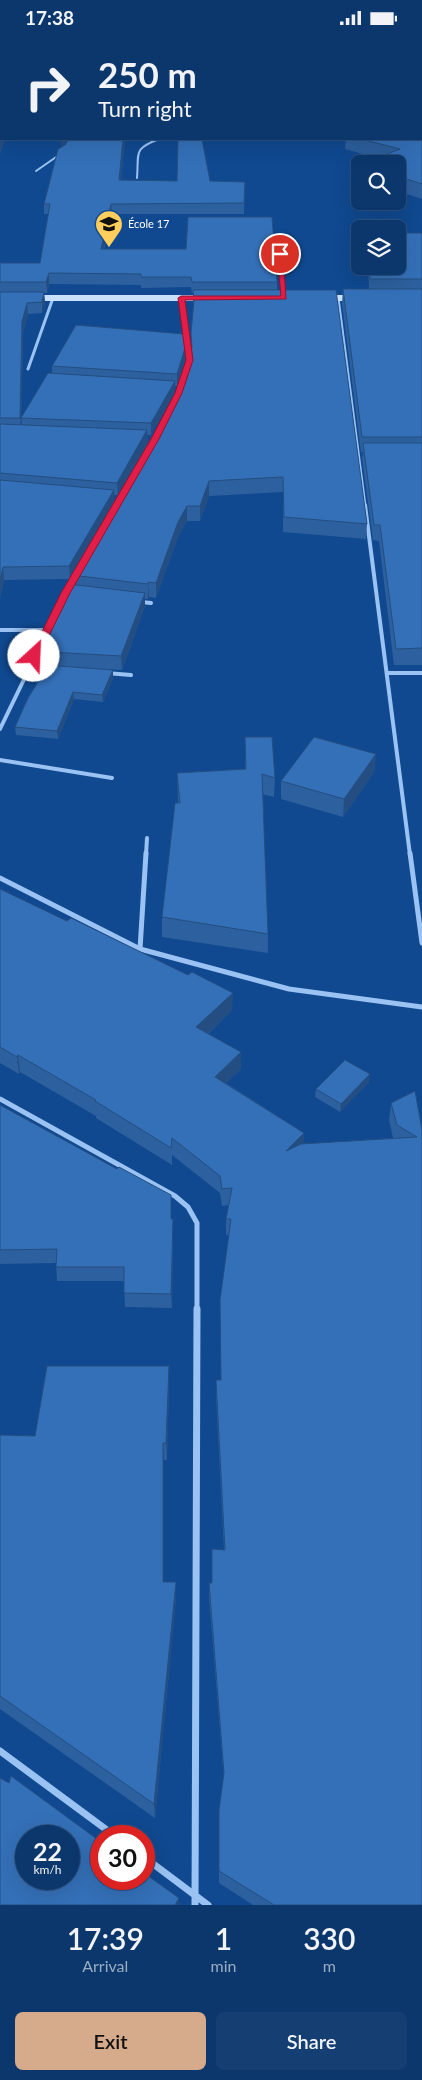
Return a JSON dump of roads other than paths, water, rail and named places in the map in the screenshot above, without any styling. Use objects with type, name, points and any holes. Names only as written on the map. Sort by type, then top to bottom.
[{"type":"street","points":[[26,298],[209,298]]},
{"type":"street","points":[[28,369],[53,298]]},
{"type":"street","points":[[181,298],[189,360],[187,367]]},
{"type":"street","points":[[275,298],[293,298]]},
{"type":"street","points":[[311,298],[366,298]]},
{"type":"street","points":[[338,298],[422,943]]},
{"type":"street","points":[[177,337],[186,337]]},
{"type":"street","points":[[358,455],[367,455]]},
{"type":"street","points":[[0,729],[46,630],[66,593]]},
{"type":"street","points":[[132,601],[151,603]]},
{"type":"street","points":[[0,630],[46,630]]},
{"type":"street","points":[[29,668],[56,670]]},
{"type":"street","points":[[103,673],[131,675]]},
{"type":"street","points":[[387,673],[422,673]]},
{"type":"street","points":[[0,760],[112,778]]},
{"type":"street","points":[[140,949],[147,838]]},
{"type":"street","points":[[0,878],[140,949],[290,989],[422,1007]]},
{"type":"street","points":[[0,1099],[175,1196],[188,1207],[197,1223],[195,1905]]},
{"type":"street","points":[[0,1751],[100,1825]]},
{"type":"street","points":[[155,1865],[208,1905]]},
{"type":"lane","points":[[137,178],[139,150],[143,145],[156,140]]},
{"type":"lane","points":[[36,171],[61,153]]},
{"type":"lane","points":[[280,254],[284,298]]},
{"type":"place","name":"École 17","points":[[109,248]]}]
